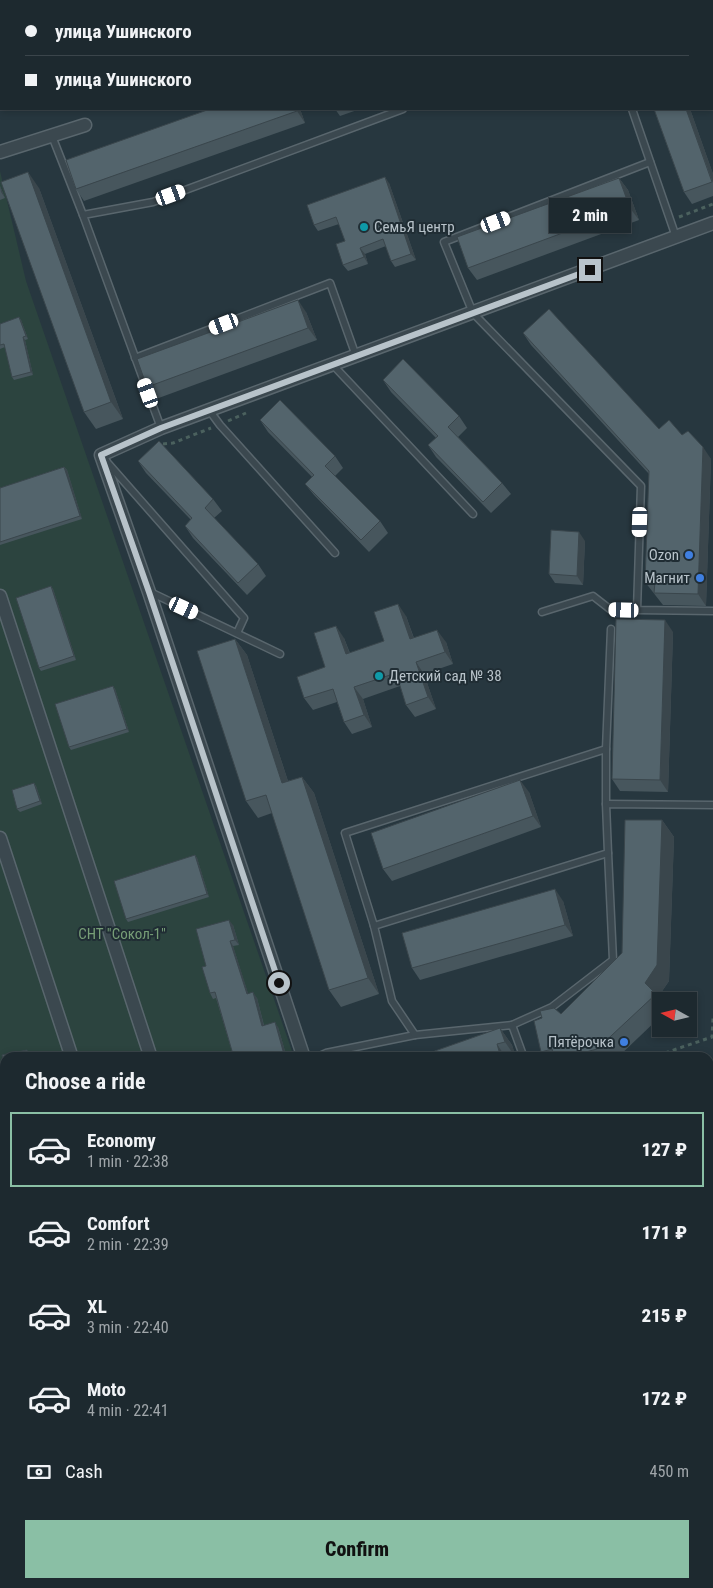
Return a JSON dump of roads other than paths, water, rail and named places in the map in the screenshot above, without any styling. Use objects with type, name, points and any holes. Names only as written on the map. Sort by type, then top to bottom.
[{"type":"street","points":[[0,152],[85,125]]},
{"type":"street","points":[[302,1052],[149,592],[101,455],[161,428],[713,223]]},
{"type":"street","points":[[0,596],[150,1052]]},
{"type":"street","points":[[0,838],[70,1052]]},
{"type":"lane","points":[[83,215],[153,202],[399,110]]},
{"type":"lane","points":[[632,110],[676,238]]},
{"type":"lane","points":[[52,136],[161,428]]},
{"type":"lane","points":[[637,610],[640,486],[473,313],[444,242],[650,162]]},
{"type":"lane","points":[[135,358],[330,283],[356,356]]},
{"type":"lane","points":[[333,365],[472,514]]},
{"type":"lane","points":[[209,410],[335,553]]},
{"type":"lane","points":[[101,455],[244,618],[237,633]]},
{"type":"lane","points":[[149,592],[280,654]]},
{"type":"lane","points":[[542,612],[593,596],[612,610],[713,611]]},
{"type":"lane","points":[[331,1052],[415,1035],[512,1025],[552,1006],[613,960],[606,804],[606,749],[612,629]]},
{"type":"lane","points":[[415,1035],[392,1001],[374,926],[345,833],[606,749]]},
{"type":"lane","points":[[606,804],[713,804]]},
{"type":"lane","points":[[374,926],[608,853]]},
{"type":"lane","points":[[512,1025],[522,1052]]},
{"type":"place","name":"СемьЯ центр","points":[[364,227]]},
{"type":"place","name":"Ozon","points":[[689,555]]},
{"type":"place","name":"Магнит","points":[[700,578]]},
{"type":"place","name":"Детский сад № 38","points":[[379,676]]},
{"type":"place","name":"Пятёрочка","points":[[624,1042]]},
{"type":"park label","name":"СНТ \"Сокол-1\"","points":[[122,934]]}]
